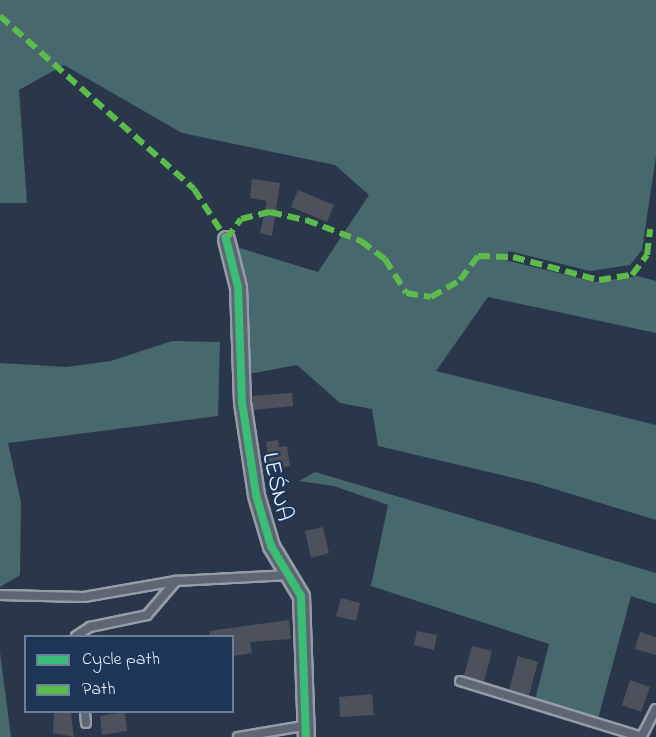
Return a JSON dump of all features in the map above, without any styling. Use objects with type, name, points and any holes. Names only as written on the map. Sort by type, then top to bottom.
[{"type":"street","name":"LEŚNA","points":[[226,239],[238,287],[246,446],[265,531],[301,596],[305,732]]},
{"type":"lane","points":[[0,595],[84,597],[176,581],[291,575]]},
{"type":"lane","points":[[78,635],[90,627],[147,615],[176,581]]},
{"type":"lane","points":[[460,681],[642,737],[656,709]]},
{"type":"lane","points":[[85,713],[86,723]]},
{"type":"lane","points":[[238,737],[305,732]]},
{"type":"green space","points":[[0,0],[656,0],[656,156],[642,250],[630,265],[590,271],[509,251],[505,260],[595,282],[638,276],[656,281],[656,333],[488,297],[436,371],[656,425],[656,520],[535,483],[378,446],[372,409],[340,403],[297,365],[248,374],[244,287],[233,246],[318,272],[369,195],[335,165],[182,133],[64,65],[19,90],[27,203],[0,203]]},
{"type":"green space","points":[[172,341],[220,342],[218,416],[8,443],[21,502],[20,575],[0,587],[0,363],[66,367],[111,361]]},
{"type":"green space","points":[[315,472],[656,573],[656,604],[631,596],[598,719],[535,700],[549,644],[371,586],[388,505],[334,486],[299,481]]},
{"type":"green space","points":[[0,652],[11,737],[0,737]]},
{"type":"building","points":[[252,179],[280,183],[272,236],[260,233],[267,201],[250,198]]},
{"type":"building","points":[[298,190],[334,205],[327,222],[291,207]]},
{"type":"building","points":[[292,393],[293,406],[253,410],[252,396]]},
{"type":"building","points":[[278,440],[279,447],[287,446],[290,466],[270,469],[266,442]]},
{"type":"building","points":[[323,527],[329,553],[311,558],[305,531]]},
{"type":"building","points":[[341,598],[360,603],[356,621],[336,616]]},
{"type":"building","points":[[289,620],[291,639],[250,642],[252,653],[234,656],[234,635],[210,635],[209,631]]},
{"type":"building","points":[[417,631],[437,635],[434,650],[414,645]]},
{"type":"building","points":[[640,632],[656,637],[656,655],[635,649]]},
{"type":"building","points":[[472,646],[492,651],[484,682],[464,676]]},
{"type":"building","points":[[518,656],[538,662],[529,695],[509,690]]},
{"type":"building","points":[[630,680],[650,687],[641,712],[622,705]]},
{"type":"building","points":[[372,694],[374,715],[340,717],[339,697]]},
{"type":"building","points":[[54,713],[71,713],[74,737],[53,733]]},
{"type":"building","points":[[125,713],[127,731],[102,735],[100,716]]},
{"type":"marked path","points":[[0,16],[194,189],[226,239],[241,219],[270,212],[306,220],[361,241],[385,259],[406,293],[431,297],[460,280],[478,256],[513,257],[599,280],[632,275],[647,255],[650,229]]},
{"type":"cycle path","points":[[226,239],[238,287],[242,402],[256,495],[271,546],[301,596],[306,737]]}]
